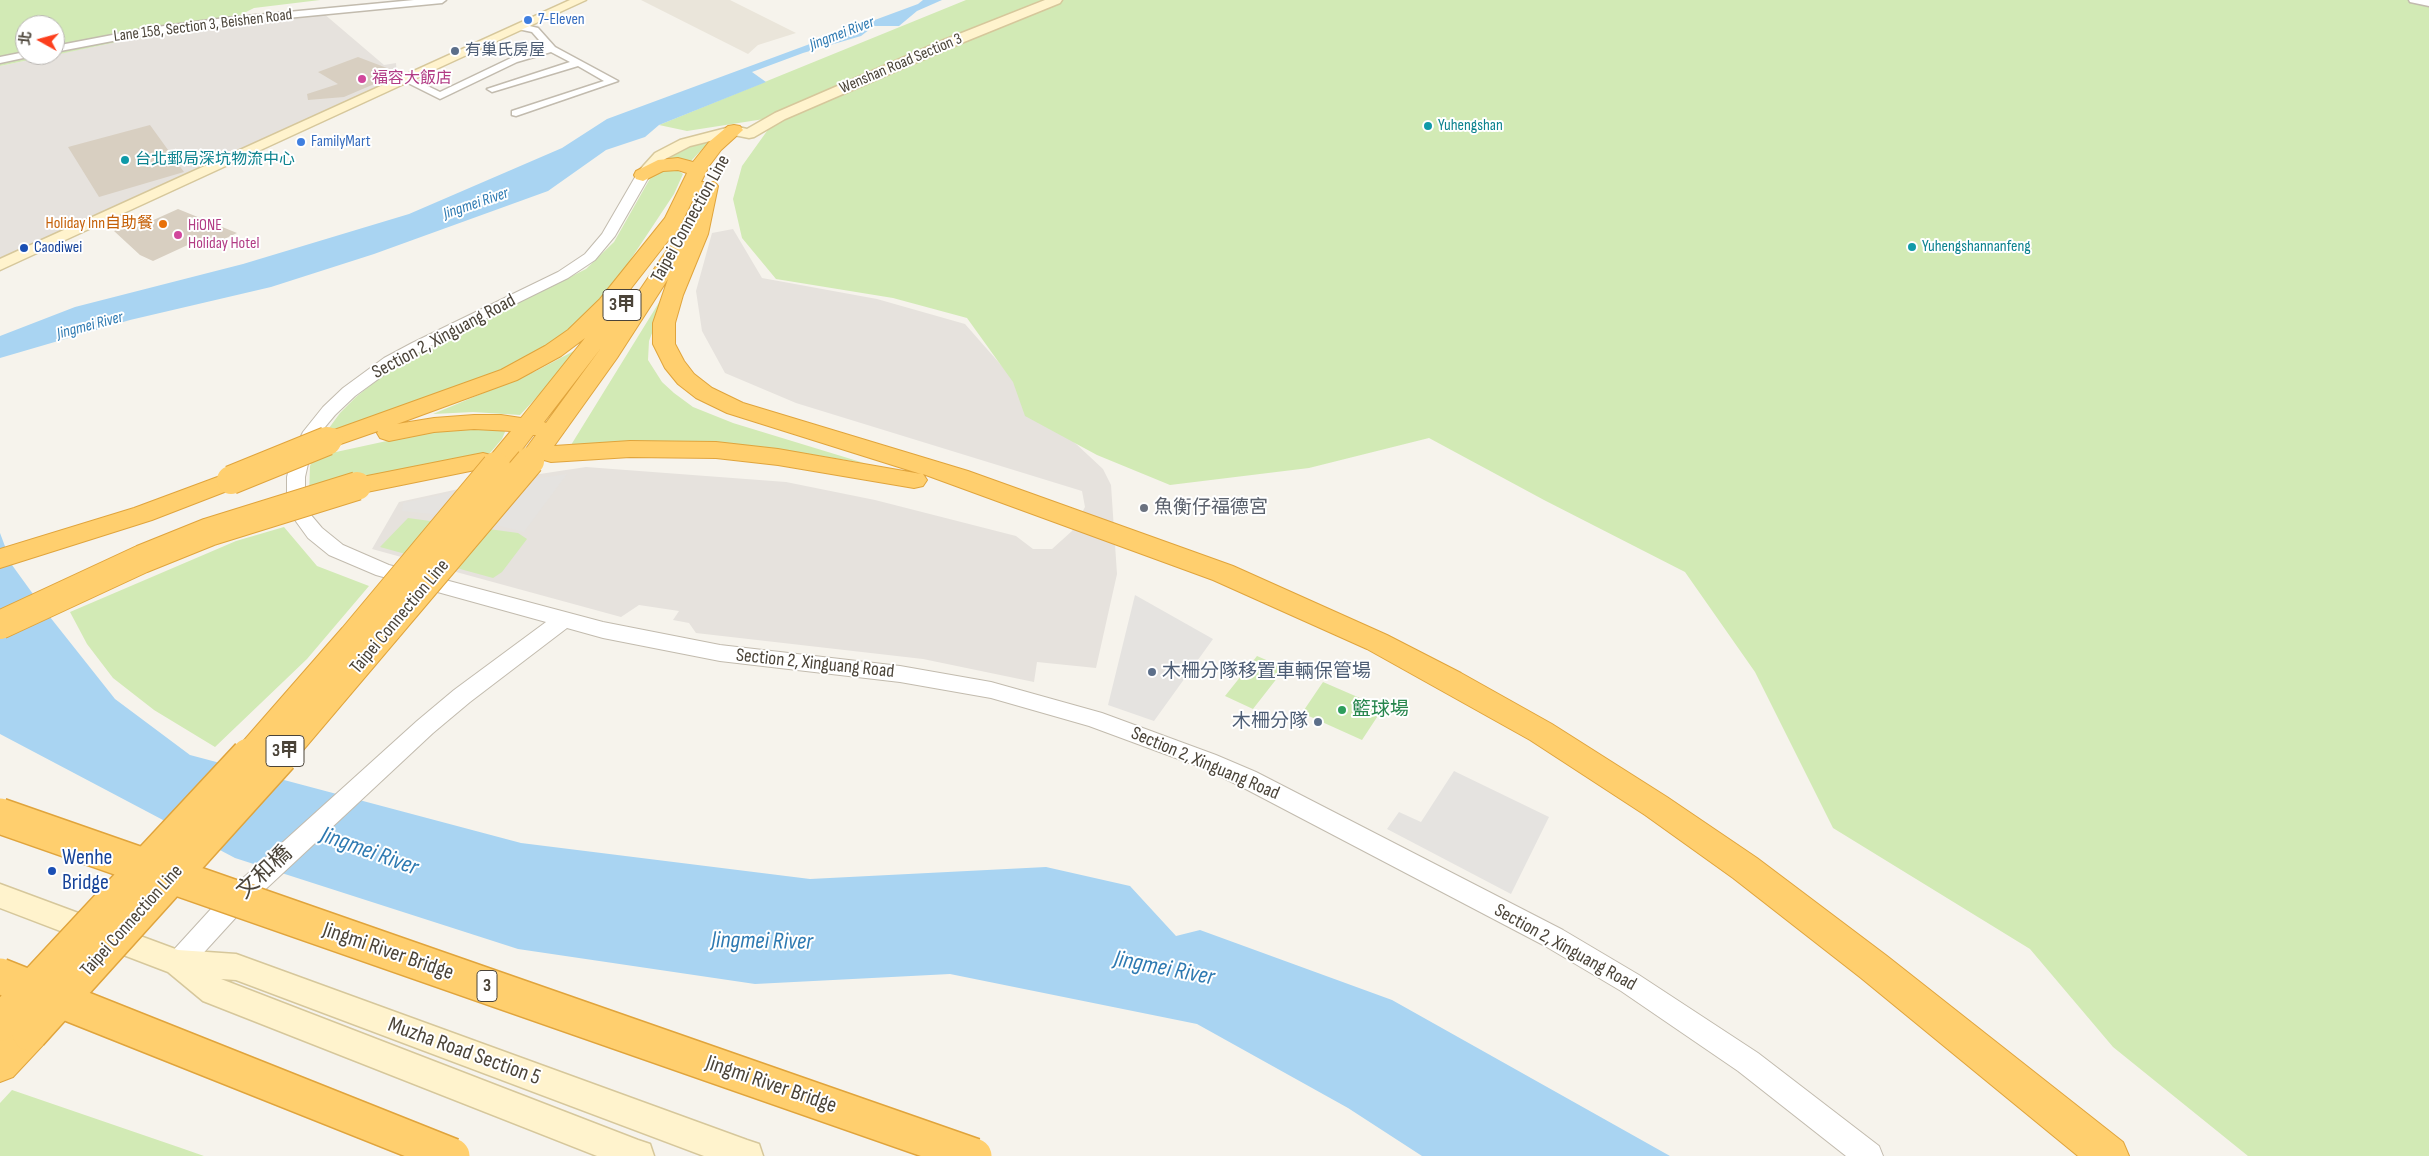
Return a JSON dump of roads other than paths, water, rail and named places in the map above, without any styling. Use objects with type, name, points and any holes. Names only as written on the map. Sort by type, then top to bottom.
[{"type":"highway","name":"Taipei Connection Line","points":[[0,1064],[15,1028],[353,637],[490,464],[529,426],[623,304],[650,264],[676,217],[702,179],[721,159],[741,132]]},
{"type":"highway","points":[[643,175],[658,166],[678,164],[691,167],[702,179],[698,234],[672,295],[664,323],[664,344],[673,363],[686,379],[704,394],[735,408],[959,477],[1223,573],[1385,647],[1541,732],[1656,806],[1745,868],[1874,967],[2109,1156]]},
{"type":"highway","name":"Taipei Connection Line","points":[[15,1028],[307,726],[545,449],[669,264],[688,231],[702,179]]},
{"type":"highway","points":[[0,559],[143,514],[509,375],[553,351],[576,335],[608,304],[676,217]]},
{"type":"highway","points":[[333,443],[434,425],[483,422],[529,426],[545,449],[716,450],[778,457],[955,488],[1052,512]]},
{"type":"highway","points":[[0,625],[142,559],[261,514],[357,486],[490,464]]},
{"type":"highway","name":"Jingmi River Bridge","points":[[0,816],[974,1156]]},
{"type":"highway","points":[[0,976],[452,1156]]},
{"type":"main road","points":[[0,265],[580,0]]},
{"type":"main road","name":"Wenshan Road Section 3","points":[[741,132],[766,113],[1010,10],[1038,0]]},
{"type":"main road","name":"Wenshan Road Section 3","points":[[741,132],[949,42],[1056,0]]},
{"type":"main road","name":"Section 2, Xinguang Road","points":[[643,175],[652,164],[671,149],[694,140],[741,132]]},
{"type":"main road","name":"Muzha Road Section 5","points":[[0,896],[178,963],[236,967],[747,1156]]},
{"type":"main road","name":"Muzha Road Section 5","points":[[178,963],[213,992],[638,1156]]},
{"type":"street","name":"Lane 158, Section 3, Beishen Road","points":[[65,47],[149,31],[225,21],[442,0]]},
{"type":"street","points":[[2413,0],[2429,3]]},
{"type":"street","points":[[516,113],[613,82],[552,49],[535,30],[521,27]]},
{"type":"street","points":[[406,80],[440,96],[456,90],[514,60],[552,49]]},
{"type":"street","points":[[0,60],[15,57]]},
{"type":"street","points":[[492,89],[579,62]]},
{"type":"street","name":"Section 2, Xinguang Road","points":[[643,175],[608,236],[601,246],[584,262],[563,275],[418,346],[367,377],[349,392],[312,432],[301,456],[296,477],[296,496],[302,516],[315,533],[336,550],[383,570],[564,619],[649,640],[711,652],[900,674],[991,690],[1094,719],[1208,761],[1248,779],[1554,938],[1630,983],[1748,1062],[1869,1156]]},
{"type":"street","name":"文和橋","points":[[178,963],[230,906],[400,749],[462,696],[564,619]]},
{"type":"water","name":"Jingmei River","points":[[923,0],[942,0],[917,11],[899,26],[874,26],[861,36],[803,53],[752,72],[766,82],[659,125],[645,137],[606,150],[548,191],[374,254],[271,287],[130,320],[0,358],[0,336],[75,307],[243,264],[409,214],[562,148],[607,119],[918,4]]},
{"type":"water","name":"Jingmei River","points":[[0,533],[12,565],[46,612],[115,699],[190,755],[521,843],[810,879],[1046,867],[1130,886],[1176,936],[1200,930],[1392,1000],[1670,1156],[1422,1156],[1348,1108],[1197,1024],[950,974],[755,984],[518,949],[235,858],[0,734]]},
{"type":"place","name":"7-Eleven","points":[[528,20]]},
{"type":"place","name":"有巢氏房屋","points":[[455,51]]},
{"type":"place","name":"福容大飯店","points":[[362,79]]},
{"type":"place","name":"Yuhengshan","points":[[1428,126]]},
{"type":"place","name":"FamilyMart","points":[[301,142]]},
{"type":"place","name":"台北郵局深坑物流中心","points":[[125,160]]},
{"type":"place","name":"Holiday Inn自助餐","points":[[163,224]]},
{"type":"place","name":"HiONE Holiday Hotel","points":[[178,235]]},
{"type":"place","name":"Yuhengshannanfeng","points":[[1912,247]]},
{"type":"place","name":"Caodiwei","points":[[24,248]]},
{"type":"place","name":"魚衡仔福德宮","points":[[1144,508]]},
{"type":"place","name":"木柵分隊移置車輛保管場","points":[[1152,672]]},
{"type":"place","name":"籃球場","points":[[1342,710]]},
{"type":"place","name":"木柵分隊","points":[[1318,722]]},
{"type":"place","name":"Wenhe Bridge","points":[[52,871]]}]
